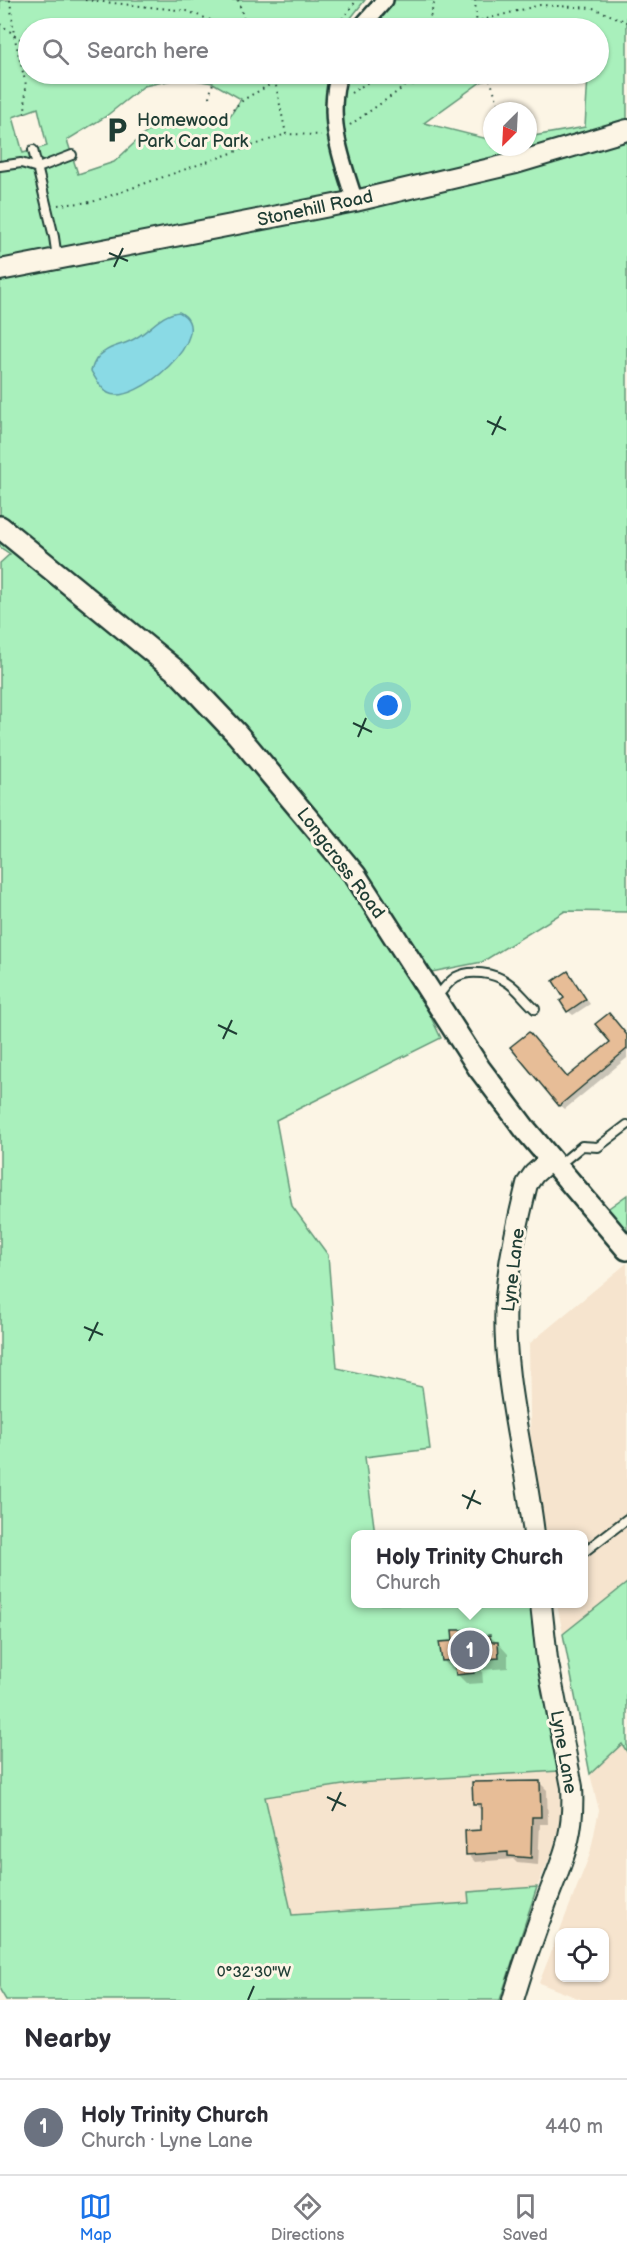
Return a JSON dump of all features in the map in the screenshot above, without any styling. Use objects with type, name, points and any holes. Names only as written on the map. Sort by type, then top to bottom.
[{"type":"main road","name":"Longcross Road","points":[[0,527],[181,675],[237,734],[355,875],[479,1068],[525,1129],[627,1249]]},
{"type":"street","points":[[369,18],[385,0]]},
{"type":"street","points":[[336,84],[333,94],[336,135],[355,201]]},
{"type":"street","name":"Stonehill Road","points":[[0,270],[355,201],[516,163],[627,130]]},
{"type":"street","name":"Lyne Lane","points":[[533,1530],[512,1397],[506,1334],[506,1298],[510,1266],[527,1184],[534,1174],[554,1163]]},
{"type":"street","name":"Lyne Lane","points":[[513,2000],[569,1845],[573,1806],[573,1787],[547,1659],[541,1608]]},
{"type":"lane","points":[[33,150],[57,259]]},
{"type":"lane","points":[[0,166],[21,163],[38,168],[72,155]]},
{"type":"lane","points":[[435,999],[456,977],[465,973],[478,973],[506,981],[535,1009]]},
{"type":"lane","points":[[554,1163],[582,1146],[598,1147],[627,1125]]},
{"type":"lane","points":[[588,1549],[627,1519]]},
{"type":"path","points":[[10,0],[18,52]]},
{"type":"path","points":[[85,0],[187,11],[205,18]]},
{"type":"path","points":[[238,0],[244,18]]},
{"type":"path","points":[[343,18],[357,0]]},
{"type":"path","points":[[430,18],[435,0]]},
{"type":"path","points":[[475,0],[476,18]]},
{"type":"path","points":[[491,18],[540,5],[593,8],[627,22]]},
{"type":"path","points":[[0,24],[18,38]]},
{"type":"path","points":[[25,116],[26,84]]},
{"type":"path","points":[[209,97],[213,84]]},
{"type":"path","points":[[233,110],[241,99],[269,84]]},
{"type":"path","points":[[276,84],[286,134]]},
{"type":"path","points":[[344,97],[365,84]]},
{"type":"path","points":[[401,84],[416,84]]},
{"type":"path","points":[[492,84],[498,102]]},
{"type":"path","points":[[47,206],[92,201],[286,134],[336,135],[407,85]]},
{"type":"shaded area","points":[[627,1263],[627,1583],[563,1634],[558,1608],[588,1608],[588,1530],[542,1530],[531,1474],[529,1344]]},
{"type":"shaded area","points":[[623,1744],[627,1752],[627,2000],[583,2000],[539,1983],[555,1943],[555,1982],[609,1982],[609,1928],[561,1928],[590,1854],[599,1810],[590,1774]]},
{"type":"shaded area","points":[[559,1771],[561,1819],[552,1853],[537,1887],[469,1892],[469,1903],[292,1916],[265,1797],[356,1783]]},
{"type":"green space","points":[[0,0],[365,0],[351,18],[18,18],[18,84],[154,84],[144,86],[105,117],[67,140],[78,174],[114,162],[142,136],[166,119],[190,117],[225,124],[241,99],[215,84],[478,84],[424,123],[483,138],[483,156],[537,156],[537,135],[585,127],[587,84],[609,84],[609,18],[382,18],[395,0],[627,0],[627,912],[565,911],[482,962],[411,976],[441,1038],[276,1120],[292,1206],[328,1255],[337,1368],[422,1387],[430,1449],[365,1457],[374,1530],[351,1530],[351,1608],[532,1608],[533,1634],[559,1771],[356,1783],[265,1797],[292,1915],[469,1903],[468,1892],[537,1887],[500,2000],[6,2000],[0,1990],[0,563],[10,554],[0,547]],"holes":[[[38,108],[47,146],[23,153],[13,117]]]},
{"type":"green space","points":[[627,1195],[627,1233],[606,1210]]},
{"type":"green space","points":[[627,1583],[627,1752],[622,1744],[590,1774],[563,1634]]},
{"type":"water","points":[[179,312],[189,322],[189,336],[182,351],[169,366],[153,380],[136,390],[120,395],[108,393],[103,389],[91,371],[99,356],[110,348],[136,338],[165,316]]},
{"type":"building","points":[[568,971],[586,999],[567,1012],[560,1001],[564,998],[553,981]]},
{"type":"building","points":[[609,1013],[627,1035],[627,1049],[559,1106],[510,1047],[529,1032],[567,1077],[610,1042],[595,1024]]},
{"type":"building","points":[[452,1630],[469,1630],[469,1637],[490,1635],[491,1642],[498,1642],[499,1658],[472,1660],[474,1673],[456,1675],[454,1660],[442,1661],[439,1642],[453,1641]]},
{"type":"building","points":[[540,1781],[541,1817],[532,1817],[531,1858],[508,1856],[508,1852],[466,1855],[465,1831],[481,1830],[481,1804],[473,1804],[472,1782]]},
{"type":"place","name":"Homewood Park Car Park","points":[[117,130]]},
{"type":"place","name":"Holy Trinity Church","points":[[470,1650]]}]
